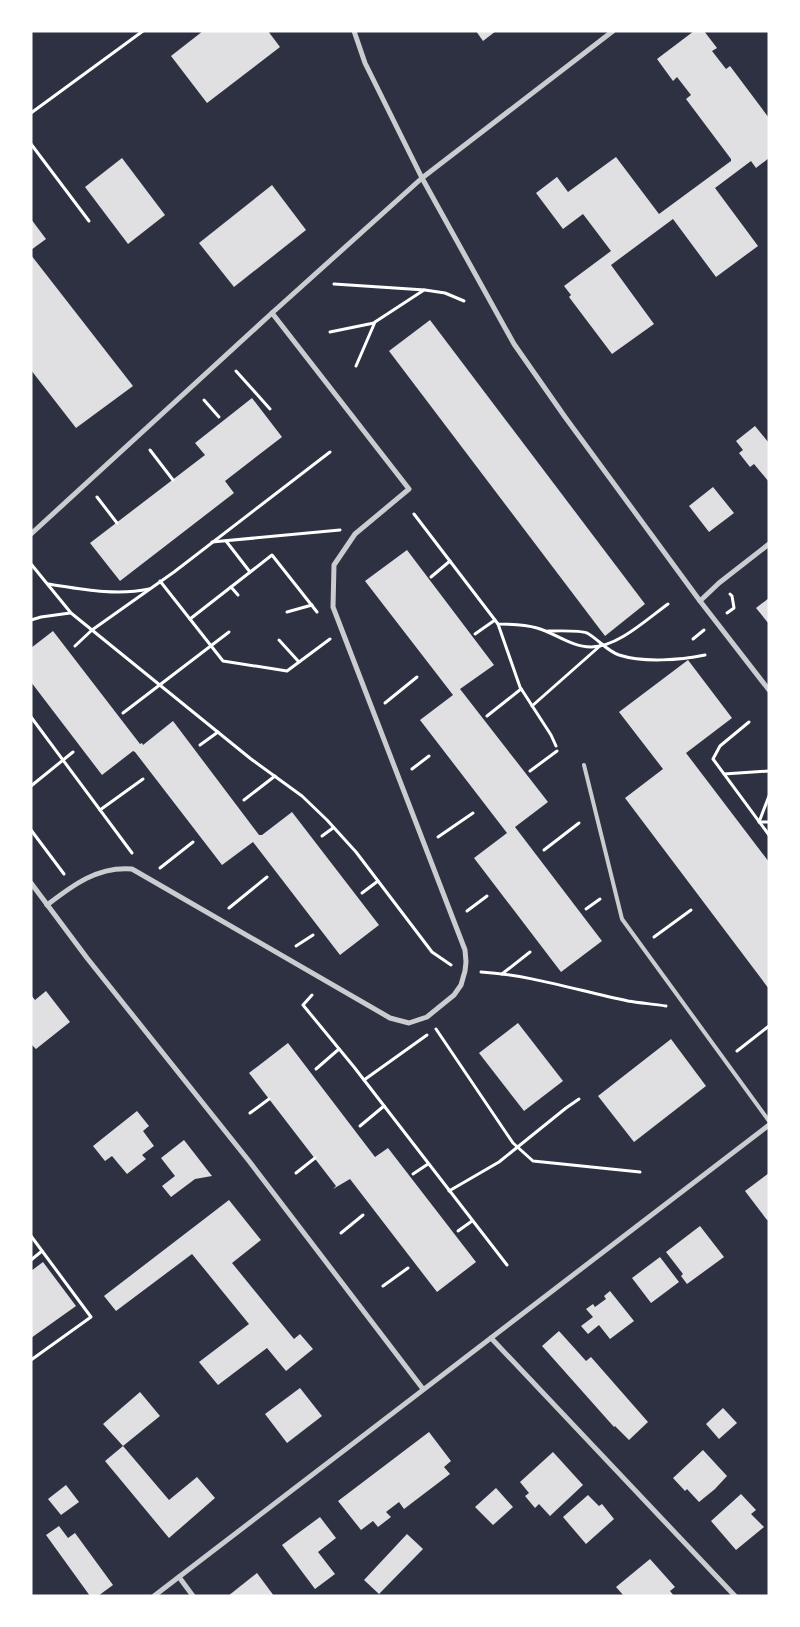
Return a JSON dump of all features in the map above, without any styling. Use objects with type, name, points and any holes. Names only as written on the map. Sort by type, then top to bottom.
[{"type":"street","points":[[354,31],[365,63],[422,178],[514,344],[700,601],[769,690]]},
{"type":"street","points":[[31,534],[272,312],[422,178],[613,31]]},
{"type":"street","points":[[47,905],[88,877],[118,868],[132,869],[390,1018],[409,1023],[427,1017],[454,995],[460,985],[465,971],[465,950],[333,607],[334,566],[355,534],[409,489],[272,312]]},
{"type":"street","points":[[700,601],[719,583],[769,544]]},
{"type":"street","points":[[31,883],[87,958],[249,1161],[423,1389]]},
{"type":"street","points":[[154,1596],[769,1125]]},
{"type":"street","points":[[491,1338],[735,1596]]},
{"type":"street","points":[[179,1577],[193,1596]]},
{"type":"lane","points":[[584,765],[622,919],[769,1121]]},
{"type":"path","points":[[31,113],[144,31]]},
{"type":"path","points":[[31,144],[89,221]]},
{"type":"path","points":[[334,284],[425,290],[445,293],[464,301]]},
{"type":"path","points":[[330,332],[375,322],[425,290]]},
{"type":"path","points":[[356,366],[375,322]]},
{"type":"path","points":[[236,371],[270,409]]},
{"type":"path","points":[[204,400],[219,418]]},
{"type":"path","points":[[150,450],[174,480]]},
{"type":"path","points":[[75,646],[92,630],[152,588],[330,452]]},
{"type":"path","points":[[97,497],[117,523]]},
{"type":"path","points":[[414,514],[498,624],[521,689],[556,746]]},
{"type":"path","points":[[212,542],[335,530]]},
{"type":"path","points":[[226,541],[250,572]]},
{"type":"path","points":[[190,619],[272,555],[317,613]]},
{"type":"path","points":[[431,577],[450,561]]},
{"type":"path","points":[[31,564],[70,613],[218,732],[302,796],[356,852],[432,952],[456,968],[465,971]]},
{"type":"path","points":[[160,581],[223,661],[287,671],[336,636]]},
{"type":"path","points":[[48,584],[97,591],[134,592],[152,588]]},
{"type":"path","points":[[231,587],[238,595]]},
{"type":"path","points":[[498,624],[538,628],[570,642],[591,647],[628,634],[668,604]]},
{"type":"path","points":[[286,612],[311,605]]},
{"type":"path","points":[[31,620],[70,613]]},
{"type":"path","points":[[475,634],[495,620]]},
{"type":"path","points":[[123,713],[229,632]]},
{"type":"path","points":[[546,632],[586,633],[601,645],[618,654],[630,657],[676,660],[705,655]]},
{"type":"path","points":[[279,640],[299,662]]},
{"type":"path","points":[[532,706],[601,645]]},
{"type":"path","points":[[384,703],[417,677]]},
{"type":"path","points":[[487,716],[521,689]]},
{"type":"path","points":[[31,717],[152,881]]},
{"type":"path","points":[[749,722],[720,746],[713,759],[769,835]]},
{"type":"path","points":[[200,745],[218,732]]},
{"type":"path","points":[[530,772],[557,751]]},
{"type":"path","points":[[31,786],[73,752]]},
{"type":"path","points":[[410,771],[429,756]]},
{"type":"path","points":[[724,774],[769,771]]},
{"type":"path","points":[[244,800],[275,776]]},
{"type":"path","points":[[100,810],[143,779]]},
{"type":"path","points":[[760,822],[769,796]]},
{"type":"path","points":[[435,839],[473,812]]},
{"type":"path","points":[[760,822],[769,822]]},
{"type":"path","points":[[544,850],[580,824]]},
{"type":"path","points":[[322,836],[334,828]]},
{"type":"path","points":[[31,830],[74,886]]},
{"type":"path","points":[[155,871],[193,842]]},
{"type":"path","points":[[224,911],[267,877]]},
{"type":"path","points":[[362,893],[378,881]]},
{"type":"path","points":[[464,913],[486,896]]},
{"type":"path","points":[[586,909],[600,899]]},
{"type":"path","points":[[642,946],[691,910]]},
{"type":"path","points":[[289,950],[313,935]]},
{"type":"path","points":[[501,974],[530,952]]},
{"type":"path","points":[[480,972],[561,985],[629,1001],[687,1009]]},
{"type":"path","points":[[312,995],[303,1005],[364,1080],[507,1265]]},
{"type":"path","points":[[732,1055],[769,1026]]},
{"type":"path","points":[[436,1029],[517,1147],[533,1161],[640,1172]]},
{"type":"path","points":[[364,1080],[432,1032]]},
{"type":"path","points":[[316,1069],[339,1049]]},
{"type":"path","points":[[250,1113],[269,1099]]},
{"type":"path","points":[[449,1191],[499,1162],[579,1099]]},
{"type":"path","points":[[360,1126],[384,1106]]},
{"type":"path","points":[[296,1173],[314,1158]]},
{"type":"path","points":[[413,1174],[428,1164]]},
{"type":"path","points":[[341,1233],[362,1215]]},
{"type":"path","points":[[458,1231],[472,1221]]},
{"type":"path","points":[[31,1236],[91,1317],[31,1360]]},
{"type":"path","points":[[31,1260],[42,1251]]},
{"type":"path","points":[[383,1286],[408,1268]]},
{"type":"building","points":[[203,31],[268,31],[280,47],[207,103],[171,56]]},
{"type":"building","points":[[476,31],[496,31],[483,41]]},
{"type":"building","points":[[694,31],[704,31],[717,48],[712,51],[726,69],[730,66],[769,118],[769,158],[756,168],[751,161],[715,188],[758,246],[716,277],[673,219],[611,265],[654,324],[612,354],[569,297],[571,295],[564,286],[611,251],[583,214],[563,229],[536,193],[557,177],[568,192],[616,157],[659,214],[731,161],[686,99],[691,95],[677,77],[673,81],[657,59]]},
{"type":"building","points":[[122,158],[165,215],[128,244],[85,187]]},
{"type":"building","points":[[272,185],[306,230],[234,287],[199,243]]},
{"type":"building","points":[[31,219],[46,239],[31,250]]},
{"type":"building","points":[[31,255],[133,386],[76,428],[31,370]]},
{"type":"building","points":[[430,320],[645,604],[605,636],[389,351]]},
{"type":"building","points":[[252,398],[282,437],[225,481],[234,493],[120,581],[90,543],[205,455],[195,443]]},
{"type":"building","points":[[755,426],[769,443],[769,482],[754,464],[750,467],[739,453],[743,450],[736,441]]},
{"type":"building","points":[[713,487],[734,513],[709,532],[689,506]]},
{"type":"building","points":[[407,550],[494,665],[460,689],[548,802],[515,827],[602,941],[561,972],[474,858],[507,833],[420,720],[453,695],[365,581]]},
{"type":"building","points":[[769,598],[769,624],[756,608]]},
{"type":"building","points":[[53,631],[140,744],[142,743],[143,745],[173,721],[259,835],[262,835],[292,812],[379,925],[340,955],[253,842],[222,865],[135,752],[133,751],[102,775],[31,682],[31,648]]},
{"type":"building","points":[[688,660],[732,718],[686,753],[769,862],[769,989],[625,798],[663,769],[619,712]]},
{"type":"building","points":[[46,991],[70,1022],[36,1049],[31,1044],[31,995],[35,1000]]},
{"type":"building","points":[[518,1023],[563,1081],[524,1111],[479,1053]]},
{"type":"building","points":[[671,1039],[706,1086],[634,1142],[598,1096]]},
{"type":"building","points":[[288,1043],[375,1157],[388,1148],[476,1262],[437,1292],[350,1179],[333,1189],[336,1186],[249,1073]]},
{"type":"building","points":[[137,1111],[149,1126],[143,1131],[154,1146],[142,1155],[146,1159],[127,1174],[112,1156],[105,1161],[93,1146]]},
{"type":"building","points":[[184,1140],[212,1176],[195,1179],[171,1197],[162,1186],[175,1176],[161,1158]]},
{"type":"building","points":[[769,1173],[769,1219],[767,1220],[745,1191]]},
{"type":"building","points":[[229,1200],[261,1240],[232,1263],[294,1339],[300,1334],[313,1349],[286,1371],[267,1348],[218,1385],[199,1362],[249,1324],[192,1254],[116,1311],[104,1296]]},
{"type":"building","points":[[700,1226],[724,1257],[687,1284],[681,1276],[683,1274],[666,1252]]},
{"type":"building","points":[[660,1257],[679,1282],[651,1303],[632,1278]]},
{"type":"building","points":[[43,1262],[76,1306],[31,1338],[31,1271]]},
{"type":"building","points":[[610,1291],[634,1321],[610,1339],[599,1325],[588,1334],[581,1326],[593,1317],[586,1309],[593,1304],[595,1307],[606,1299],[604,1296]]},
{"type":"building","points":[[559,1331],[586,1361],[591,1357],[648,1422],[629,1440],[614,1427],[542,1346]]},
{"type":"building","points":[[300,1388],[322,1416],[287,1443],[265,1414]]},
{"type":"building","points":[[140,1392],[160,1416],[123,1446],[103,1424]]},
{"type":"building","points":[[723,1408],[737,1423],[719,1439],[706,1424]]},
{"type":"building","points":[[429,1432],[451,1461],[444,1467],[450,1474],[404,1509],[399,1502],[386,1512],[391,1517],[378,1527],[373,1521],[361,1530],[338,1501]]},
{"type":"building","points":[[123,1446],[169,1500],[197,1477],[215,1498],[169,1538],[105,1461]]},
{"type":"building","points":[[703,1450],[727,1476],[699,1502],[673,1478]]},
{"type":"building","points":[[553,1452],[583,1485],[550,1516],[539,1504],[535,1508],[525,1496],[529,1493],[520,1482]]},
{"type":"building","points":[[66,1485],[79,1502],[61,1515],[48,1499]]},
{"type":"building","points":[[496,1488],[513,1507],[493,1525],[475,1507]]},
{"type":"building","points":[[741,1494],[756,1510],[751,1514],[764,1527],[736,1550],[711,1521]]},
{"type":"building","points":[[588,1495],[599,1506],[602,1504],[614,1519],[586,1544],[563,1517]]},
{"type":"building","points":[[320,1517],[336,1538],[318,1552],[335,1574],[315,1589],[282,1545]]},
{"type":"building","points":[[59,1526],[68,1538],[75,1533],[113,1585],[98,1596],[90,1596],[46,1535]]},
{"type":"building","points":[[407,1534],[423,1549],[379,1594],[364,1580]]},
{"type":"building","points":[[650,1559],[675,1587],[670,1591],[674,1596],[624,1596],[616,1587]]},
{"type":"building","points":[[257,1573],[274,1596],[228,1596]]}]
